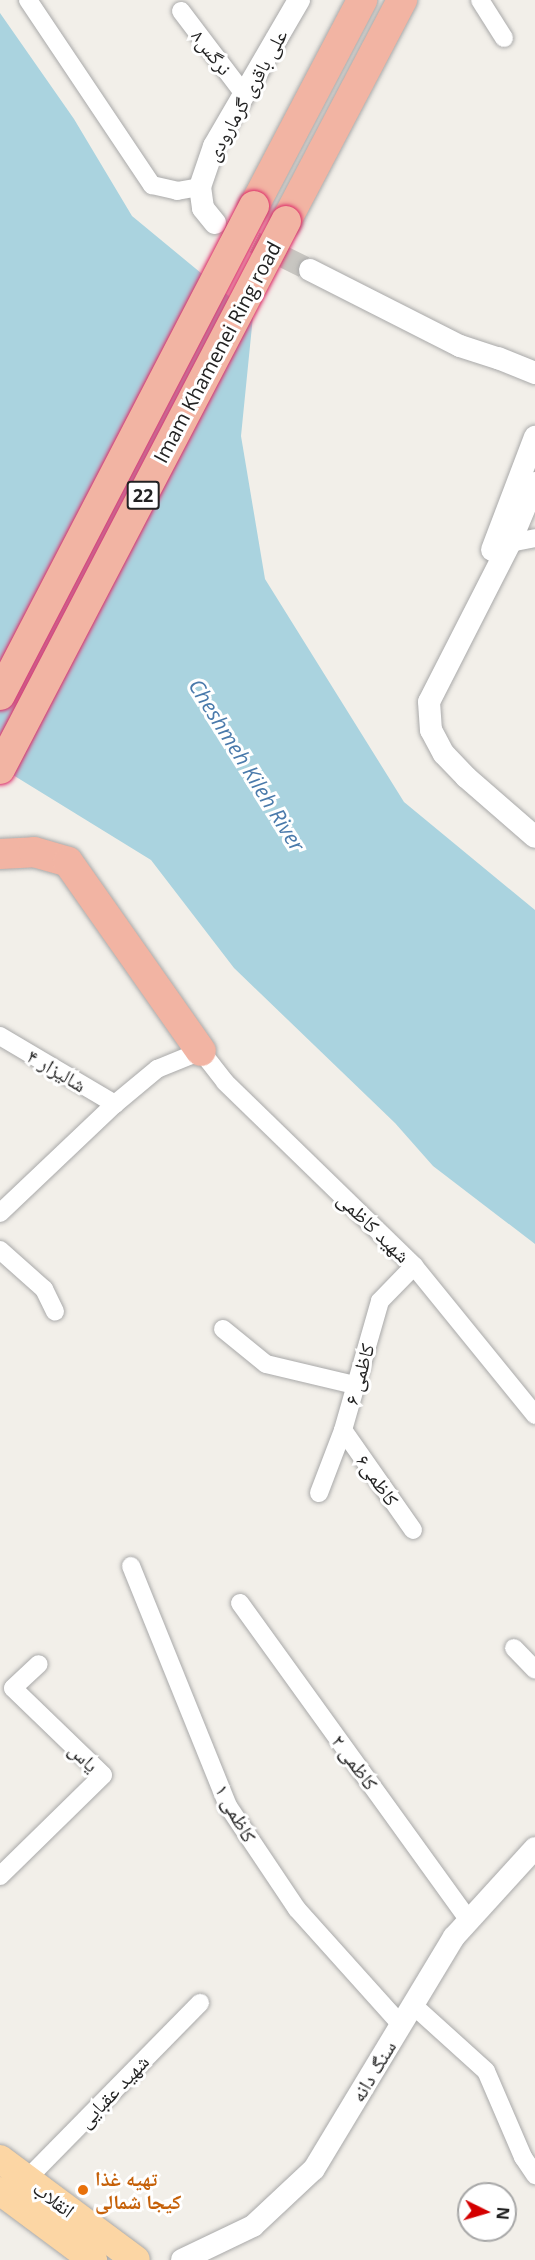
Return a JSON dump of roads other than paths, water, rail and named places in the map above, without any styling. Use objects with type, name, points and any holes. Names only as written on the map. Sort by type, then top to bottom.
[{"type":"highway","name":"Imam Khamenei Ring road","points":[[0,695],[362,0]]},
{"type":"highway","name":"Imam Khamenei Ring road","points":[[0,769],[402,0]]},
{"type":"highway","points":[[0,854],[34,852],[68,862],[201,1051]]},
{"type":"main road","name":"انقلاب","points":[[0,2159],[136,2260]]},
{"type":"main road","name":"انقلاب","points":[[0,2191],[93,2260]]},
{"type":"street","points":[[28,0],[152,184],[177,191],[200,187]]},
{"type":"street","name":"علی باقری گرمارودی","points":[[215,223],[203,208],[200,187],[214,146],[299,0]]},
{"type":"street","points":[[480,0],[504,38]]},
{"type":"street","name":"نرگس۸","points":[[181,11],[244,93]]},
{"type":"street","points":[[310,270],[460,346],[498,357],[535,374]]},
{"type":"street","points":[[498,357],[535,356]]},
{"type":"street","points":[[477,603],[494,540],[535,437]]},
{"type":"street","points":[[535,483],[510,543],[477,603],[429,702],[431,730],[444,754],[466,777],[535,837]]},
{"type":"street","points":[[510,543],[535,538]]},
{"type":"street","name":"شالیزار ۴","points":[[0,1036],[115,1104]]},
{"type":"street","points":[[0,1213],[115,1104],[157,1069],[201,1051]]},
{"type":"street","name":"شهید کاظمی","points":[[201,1051],[225,1082],[414,1266],[535,1415]]},
{"type":"street","points":[[0,1250],[44,1289],[56,1312]]},
{"type":"street","name":"کاظمی ۶","points":[[319,1493],[343,1430],[380,1301],[414,1266]]},
{"type":"street","points":[[223,1329],[266,1364],[356,1385]]},
{"type":"street","name":"کاظمی۶","points":[[343,1430],[413,1530]]},
{"type":"street","name":"کاظمی ۱","points":[[131,1566],[228,1806],[297,1909],[401,2025]]},
{"type":"street","name":"کاظمی ۲","points":[[240,1603],[469,1920]]},
{"type":"street","points":[[514,1648],[535,1670]]},
{"type":"street","name":"یاس","points":[[0,1876],[103,1775],[13,1688],[39,1664]]},
{"type":"street","name":"سنگ دانه","points":[[182,2260],[253,2226],[314,2169],[454,1937],[535,1848]]},
{"type":"street","name":"شهید عقبایی","points":[[27,2179],[200,2003]]},
{"type":"street","points":[[413,2005],[486,2071],[523,2157],[535,2175]]},
{"type":"water","name":"Cheshmeh Kileh River","points":[[0,13],[74,119],[132,216],[253,316],[241,436],[265,579],[404,802],[535,910],[535,1244],[433,1166],[395,1123],[234,968],[151,860],[0,767]]},
{"type":"tunnel","points":[[225,228],[310,270]]},
{"type":"place","name":"تهیه غذا کیجا شمالی","points":[[83,2190]]}]
